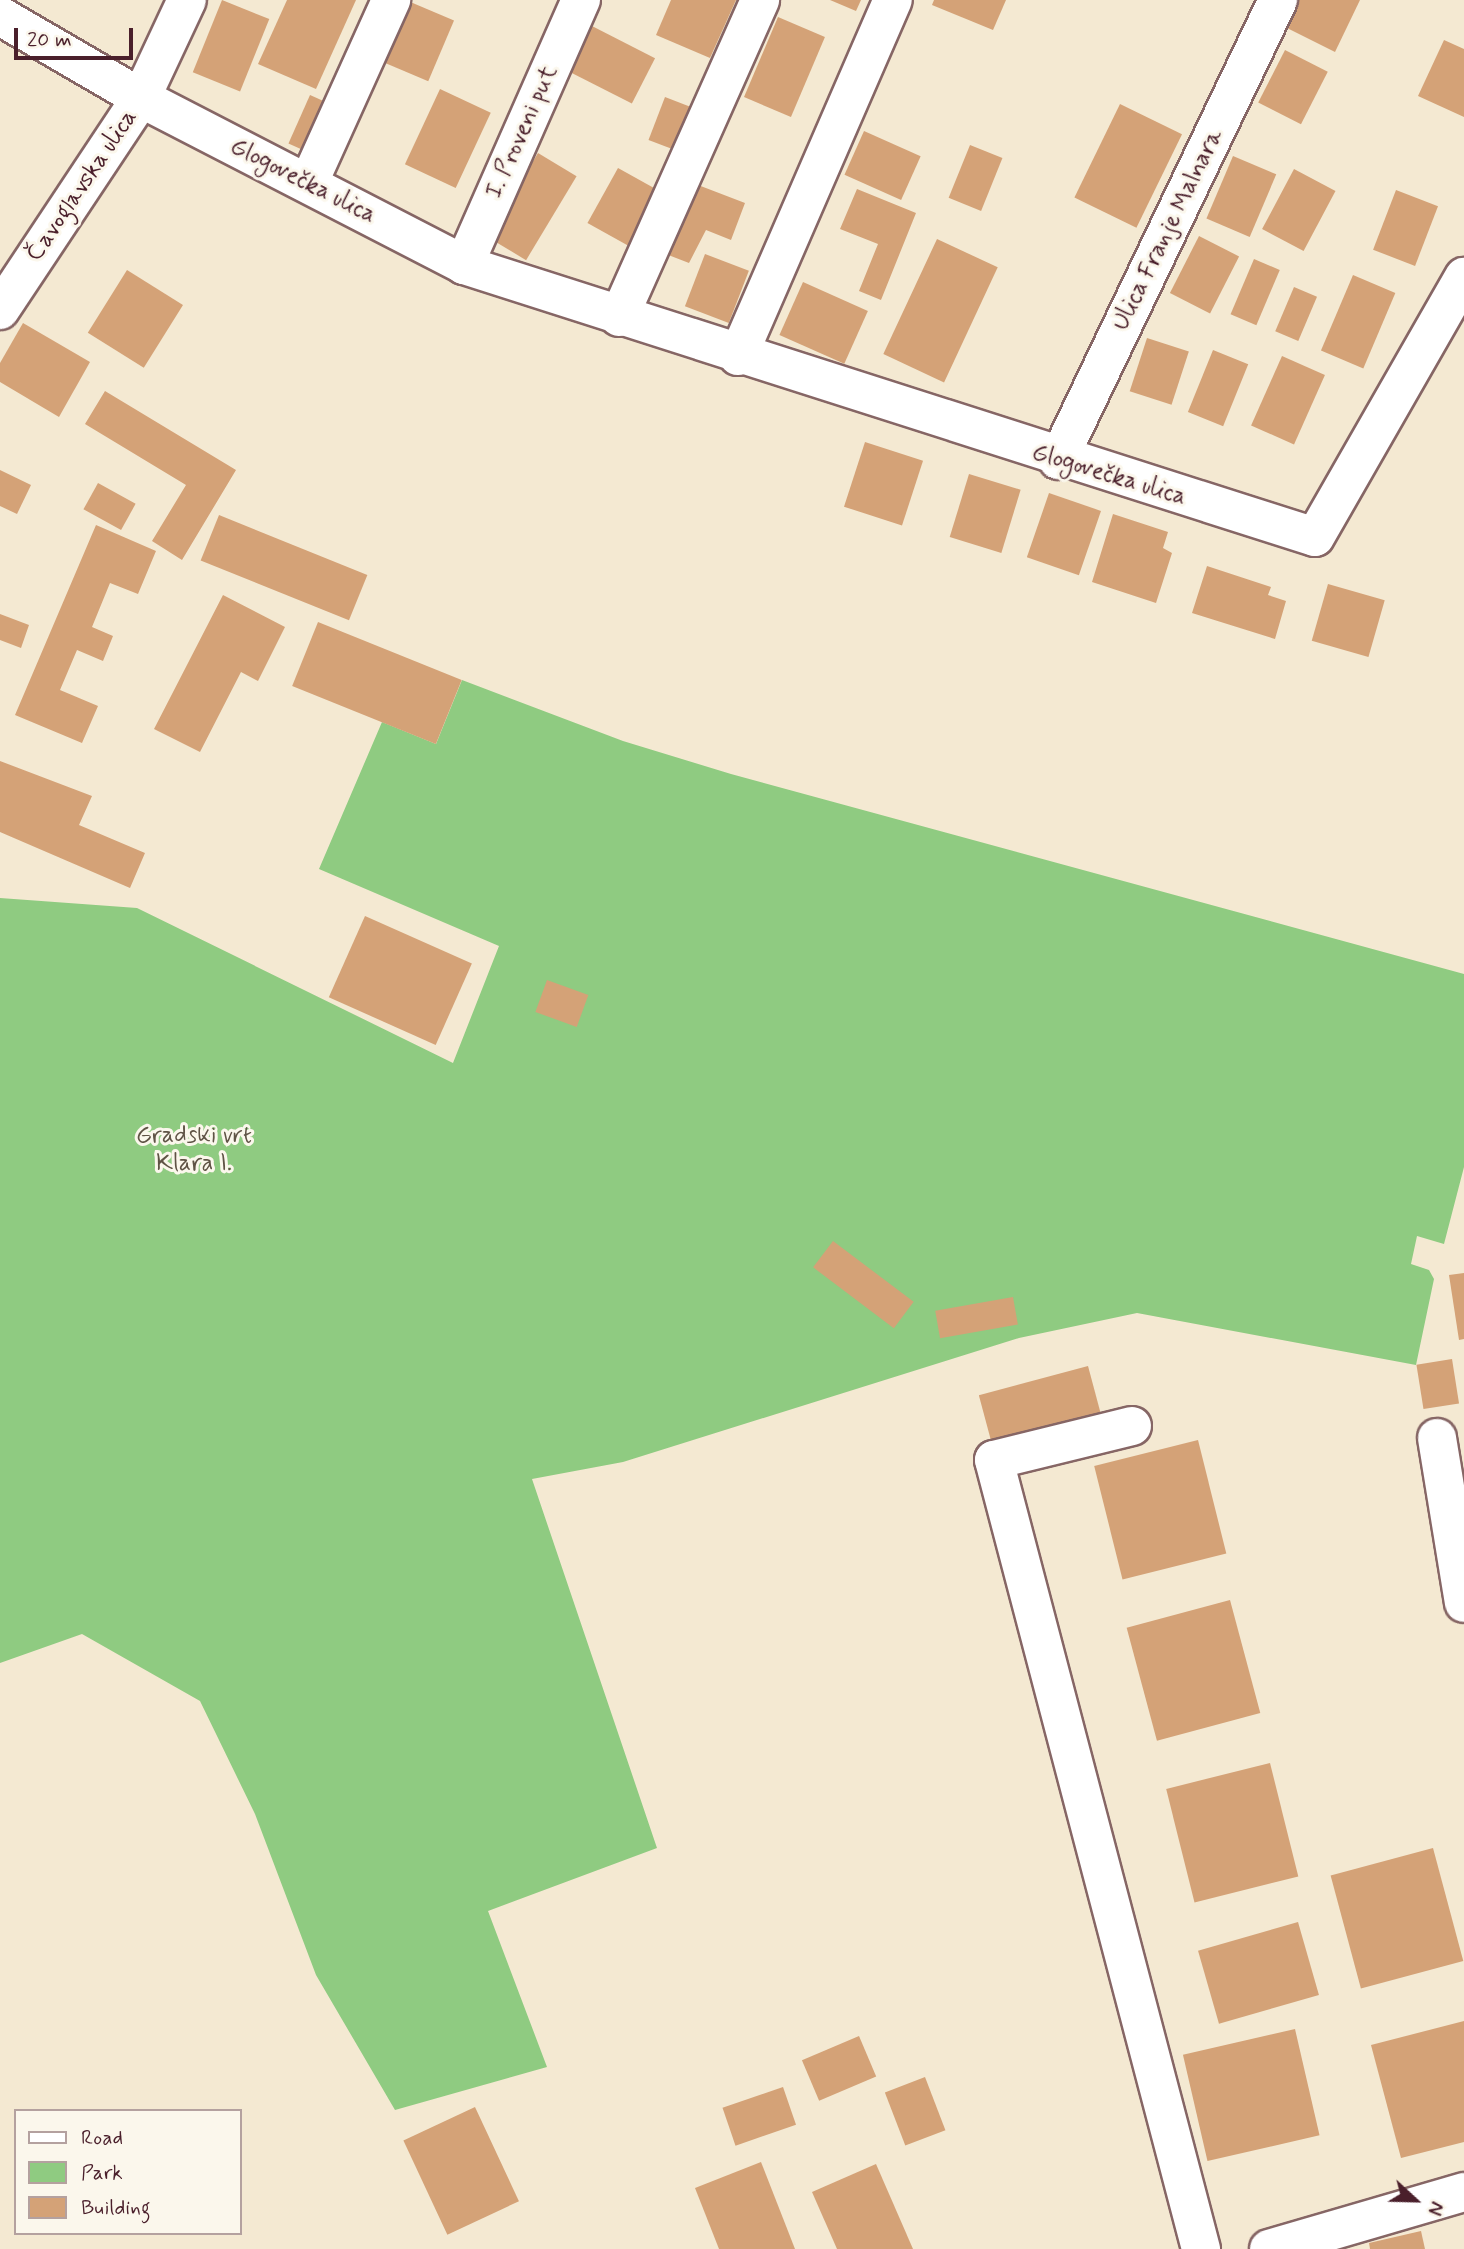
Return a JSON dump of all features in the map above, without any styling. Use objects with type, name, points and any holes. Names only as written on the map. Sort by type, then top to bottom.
[{"type":"street","name":"Čavoglavska ulica","points":[[0,310],[141,97],[187,0]]},
{"type":"street","points":[[309,182],[391,0]]},
{"type":"street","name":"I. Proveni put","points":[[464,265],[581,0]]},
{"type":"street","points":[[619,317],[760,0]]},
{"type":"street","points":[[738,356],[893,0]]},
{"type":"street","name":"Ulica Franje Malnara","points":[[1058,460],[1278,0]]},
{"type":"street","name":"Glogovečka ulica","points":[[0,16],[141,97],[309,182],[464,265],[1058,460],[1315,537],[1464,277]]},
{"type":"street","points":[[1132,1426],[994,1460],[1201,2249]]},
{"type":"street","points":[[1437,1438],[1464,1603]]},
{"type":"street","points":[[1269,2249],[1464,2192]]},
{"type":"green space","name":"Gradski vrt Klara I.","points":[[462,680],[623,741],[731,774],[1464,974],[1464,1167],[1444,1244],[1417,1236],[1411,1264],[1429,1270],[1434,1279],[1416,1365],[1137,1313],[1019,1338],[623,1462],[532,1479],[657,1848],[488,1911],[547,2067],[395,2110],[316,1975],[255,1814],[200,1701],[82,1634],[0,1663],[0,898],[137,908],[453,1063],[499,946],[319,869],[382,722],[436,744]]},
{"type":"building","points":[[222,0],[269,19],[240,91],[193,72]]},
{"type":"building","points":[[287,0],[356,0],[316,89],[258,64]]},
{"type":"building","points":[[671,0],[736,0],[710,58],[656,35]]},
{"type":"building","points":[[830,0],[861,0],[856,11]]},
{"type":"building","points":[[934,0],[1006,0],[993,30],[932,5]]},
{"type":"building","points":[[1298,0],[1360,0],[1335,52],[1285,27]]},
{"type":"building","points":[[408,1],[454,21],[428,81],[382,62]]},
{"type":"building","points":[[778,17],[825,37],[791,117],[744,97]]},
{"type":"building","points":[[590,25],[655,58],[632,104],[567,70]]},
{"type":"building","points":[[1444,40],[1464,49],[1464,117],[1418,96]]},
{"type":"building","points":[[1285,50],[1328,72],[1301,124],[1258,103]]},
{"type":"building","points":[[440,89],[491,113],[456,188],[405,164]]},
{"type":"building","points":[[310,95],[335,106],[313,154],[288,143]]},
{"type":"building","points":[[665,97],[699,110],[682,153],[649,140]]},
{"type":"building","points":[[1120,104],[1182,134],[1136,228],[1074,197]]},
{"type":"building","points":[[864,131],[921,156],[901,200],[844,175]]},
{"type":"building","points":[[970,145],[1002,158],[981,211],[949,198]]},
{"type":"building","points":[[538,153],[577,176],[526,260],[488,237]]},
{"type":"building","points":[[1233,156],[1276,174],[1250,237],[1206,219]]},
{"type":"building","points":[[618,168],[666,195],[636,250],[587,223]]},
{"type":"building","points":[[1294,169],[1335,191],[1304,251],[1262,229]]},
{"type":"building","points":[[685,180],[745,203],[731,240],[706,230],[689,263],[658,251]]},
{"type":"building","points":[[857,189],[916,213],[881,300],[859,291],[878,244],[840,229]]},
{"type":"building","points":[[1396,190],[1438,206],[1415,266],[1373,250]]},
{"type":"building","points":[[1199,236],[1239,256],[1210,313],[1170,293]]},
{"type":"building","points":[[937,239],[998,267],[944,382],[883,354]]},
{"type":"building","points":[[705,254],[749,271],[729,323],[685,306]]},
{"type":"building","points":[[1254,259],[1280,270],[1256,325],[1231,314]]},
{"type":"building","points":[[127,270],[183,305],[144,368],[88,333]]},
{"type":"building","points":[[1353,275],[1395,293],[1363,368],[1321,350]]},
{"type":"building","points":[[803,282],[868,311],[844,364],[779,335]]},
{"type":"building","points":[[1294,287],[1317,297],[1298,341],[1275,331]]},
{"type":"building","points":[[23,323],[90,362],[59,417],[0,382],[0,363]]},
{"type":"building","points":[[1147,338],[1189,352],[1172,405],[1130,391]]},
{"type":"building","points":[[1213,350],[1248,364],[1223,426],[1188,412]]},
{"type":"building","points":[[1282,356],[1325,375],[1294,445],[1251,425]]},
{"type":"building","points":[[105,391],[236,470],[182,560],[152,541],[186,485],[85,424]]},
{"type":"building","points":[[865,442],[923,461],[902,526],[844,507]]},
{"type":"building","points":[[0,470],[31,485],[17,514],[0,506]]},
{"type":"building","points":[[969,474],[1021,490],[1001,553],[950,537]]},
{"type":"building","points":[[98,483],[136,504],[121,530],[83,509]]},
{"type":"building","points":[[1049,493],[1101,511],[1079,575],[1027,557]]},
{"type":"building","points":[[1113,514],[1168,532],[1163,548],[1172,553],[1156,603],[1092,582]]},
{"type":"building","points":[[219,515],[367,575],[349,620],[201,560]]},
{"type":"building","points":[[96,525],[156,551],[138,594],[110,583],[92,627],[113,636],[103,661],[77,650],[60,690],[98,706],[82,743],[15,715]]},
{"type":"building","points":[[1207,566],[1271,587],[1268,595],[1286,601],[1275,639],[1192,613]]},
{"type":"building","points":[[1328,584],[1385,600],[1368,657],[1312,641]]},
{"type":"building","points":[[223,595],[285,627],[258,681],[241,672],[200,752],[154,729]]},
{"type":"building","points":[[0,614],[29,625],[21,648],[0,640]]},
{"type":"building","points":[[318,622],[462,680],[436,744],[292,686]]},
{"type":"building","points":[[0,761],[92,796],[79,825],[145,853],[130,888],[0,832]]},
{"type":"building","points":[[365,916],[472,964],[436,1045],[329,997]]},
{"type":"building","points":[[547,980],[588,995],[577,1027],[535,1012]]},
{"type":"building","points":[[833,1241],[914,1302],[894,1328],[813,1267]]},
{"type":"building","points":[[1464,1273],[1464,1339],[1459,1340],[1449,1275]]},
{"type":"building","points":[[1013,1297],[1018,1325],[940,1338],[935,1311]]},
{"type":"building","points":[[1452,1359],[1459,1403],[1423,1409],[1416,1365]]},
{"type":"building","points":[[1088,1366],[1102,1417],[993,1446],[979,1395]]},
{"type":"building","points":[[1198,1440],[1226,1554],[1122,1579],[1094,1466]]},
{"type":"building","points":[[1230,1600],[1260,1713],[1157,1741],[1127,1628]]},
{"type":"building","points":[[1270,1763],[1298,1877],[1194,1902],[1166,1789]]},
{"type":"building","points":[[1433,1848],[1463,1961],[1361,1988],[1331,1875]]},
{"type":"building","points":[[1298,1922],[1319,1995],[1219,2024],[1198,1951]]},
{"type":"building","points":[[1464,2021],[1464,2142],[1401,2158],[1371,2045]]},
{"type":"building","points":[[1295,2029],[1320,2135],[1207,2161],[1183,2055]]},
{"type":"building","points":[[859,2036],[876,2077],[819,2101],[802,2060]]},
{"type":"building","points":[[925,2077],[945,2130],[905,2146],[885,2092]]},
{"type":"building","points":[[783,2087],[796,2125],[736,2146],[722,2108]]},
{"type":"building","points":[[475,2107],[519,2201],[447,2235],[403,2140]]},
{"type":"building","points":[[761,2162],[795,2249],[719,2249],[695,2188]]},
{"type":"building","points":[[876,2164],[913,2249],[837,2249],[812,2192]]},
{"type":"building","points":[[1421,2231],[1425,2249],[1370,2249],[1369,2243]]}]
